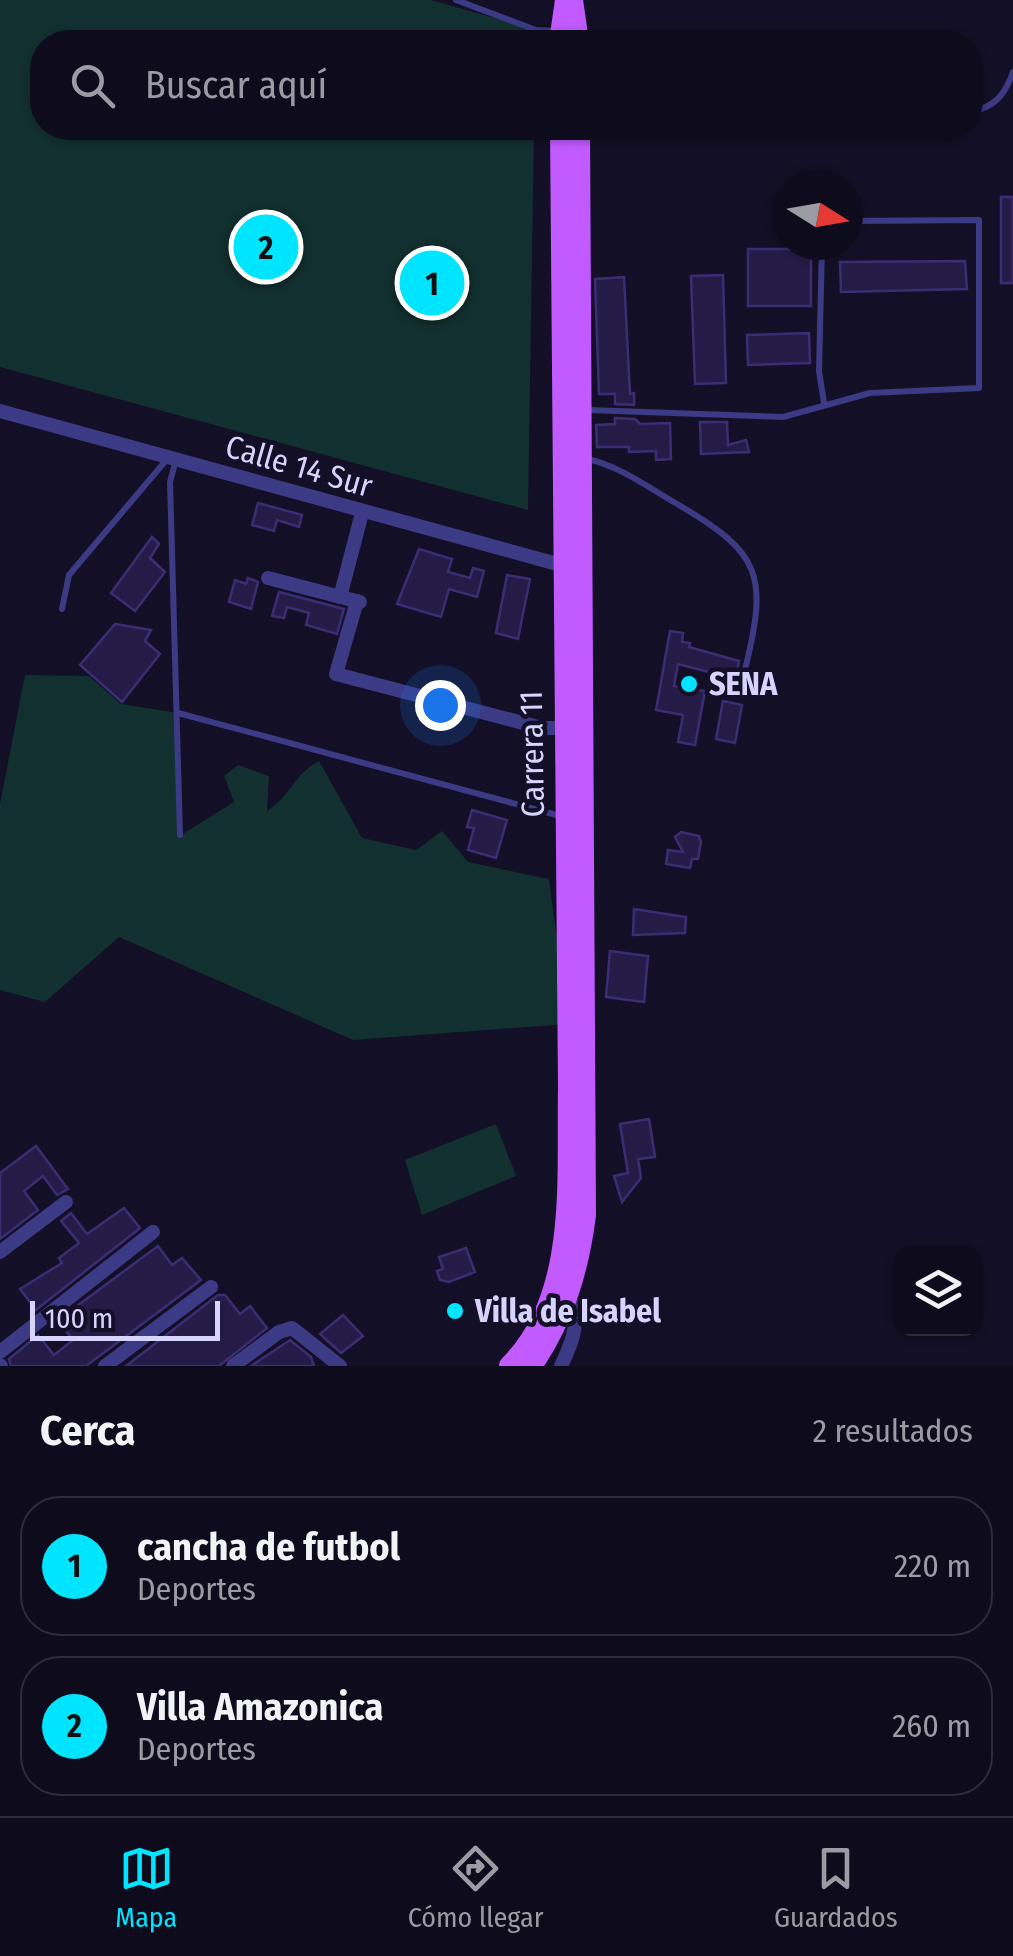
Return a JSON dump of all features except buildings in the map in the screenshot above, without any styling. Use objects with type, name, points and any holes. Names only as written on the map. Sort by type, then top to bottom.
[{"type":"main road","points":[[569,0],[569,30]]},
{"type":"main road","name":"Carrera 11","points":[[531,1366],[549,1340],[570,1293],[585,1215],[572,458],[561,140]]},
{"type":"main road","name":"Carrera 11","points":[[572,458],[581,410],[579,140]]},
{"type":"main road","name":"Carrera 11","points":[[510,1366],[548,1306],[565,1244],[569,1088],[564,728],[572,568]]},
{"type":"street","name":"Calle 14 Sur","points":[[0,411],[572,568]]},
{"type":"street","points":[[340,596],[362,513]]},
{"type":"street","points":[[268,578],[359,601],[336,674],[542,728],[564,728]]},
{"type":"street","points":[[0,1252],[66,1202]]},
{"type":"street","points":[[0,1352],[154,1232]]},
{"type":"street","points":[[105,1366],[211,1286]]},
{"type":"street","points":[[561,1366],[576,1337],[577,1312],[570,1293]]},
{"type":"street","points":[[233,1366],[280,1332],[292,1328],[340,1366]]},
{"type":"lane","points":[[456,0],[536,30]]},
{"type":"lane","points":[[983,110],[1005,94],[1013,72]]},
{"type":"lane","points":[[581,410],[783,417],[870,393],[979,388],[978,220],[863,221]]},
{"type":"lane","points":[[822,260],[819,371],[824,404]]},
{"type":"lane","points":[[62,609],[69,575],[172,458]]},
{"type":"lane","points":[[172,458],[180,835]]},
{"type":"lane","points":[[572,458],[624,473],[723,530],[750,558],[756,598],[754,634],[744,678]]},
{"type":"lane","points":[[178,713],[565,817]]},
{"type":"green space","points":[[0,0],[431,0],[536,30],[30,30],[30,140],[534,140],[528,510],[0,367]]},
{"type":"green space","points":[[25,675],[89,676],[121,704],[178,713],[181,835],[234,802],[224,776],[238,765],[269,776],[267,811],[319,761],[362,838],[416,850],[442,831],[468,862],[549,879],[568,1024],[353,1040],[119,937],[45,1002],[0,990],[0,804]]},
{"type":"green space","points":[[496,1124],[516,1176],[422,1215],[405,1160]]},
{"type":"place","name":"Villa Amazonica","points":[[266,247]]},
{"type":"place","name":"cancha de futbol","points":[[432,283]]},
{"type":"place","name":"SENA","points":[[689,684]]},
{"type":"place","name":"Villa de Isabel","points":[[455,1311]]}]
